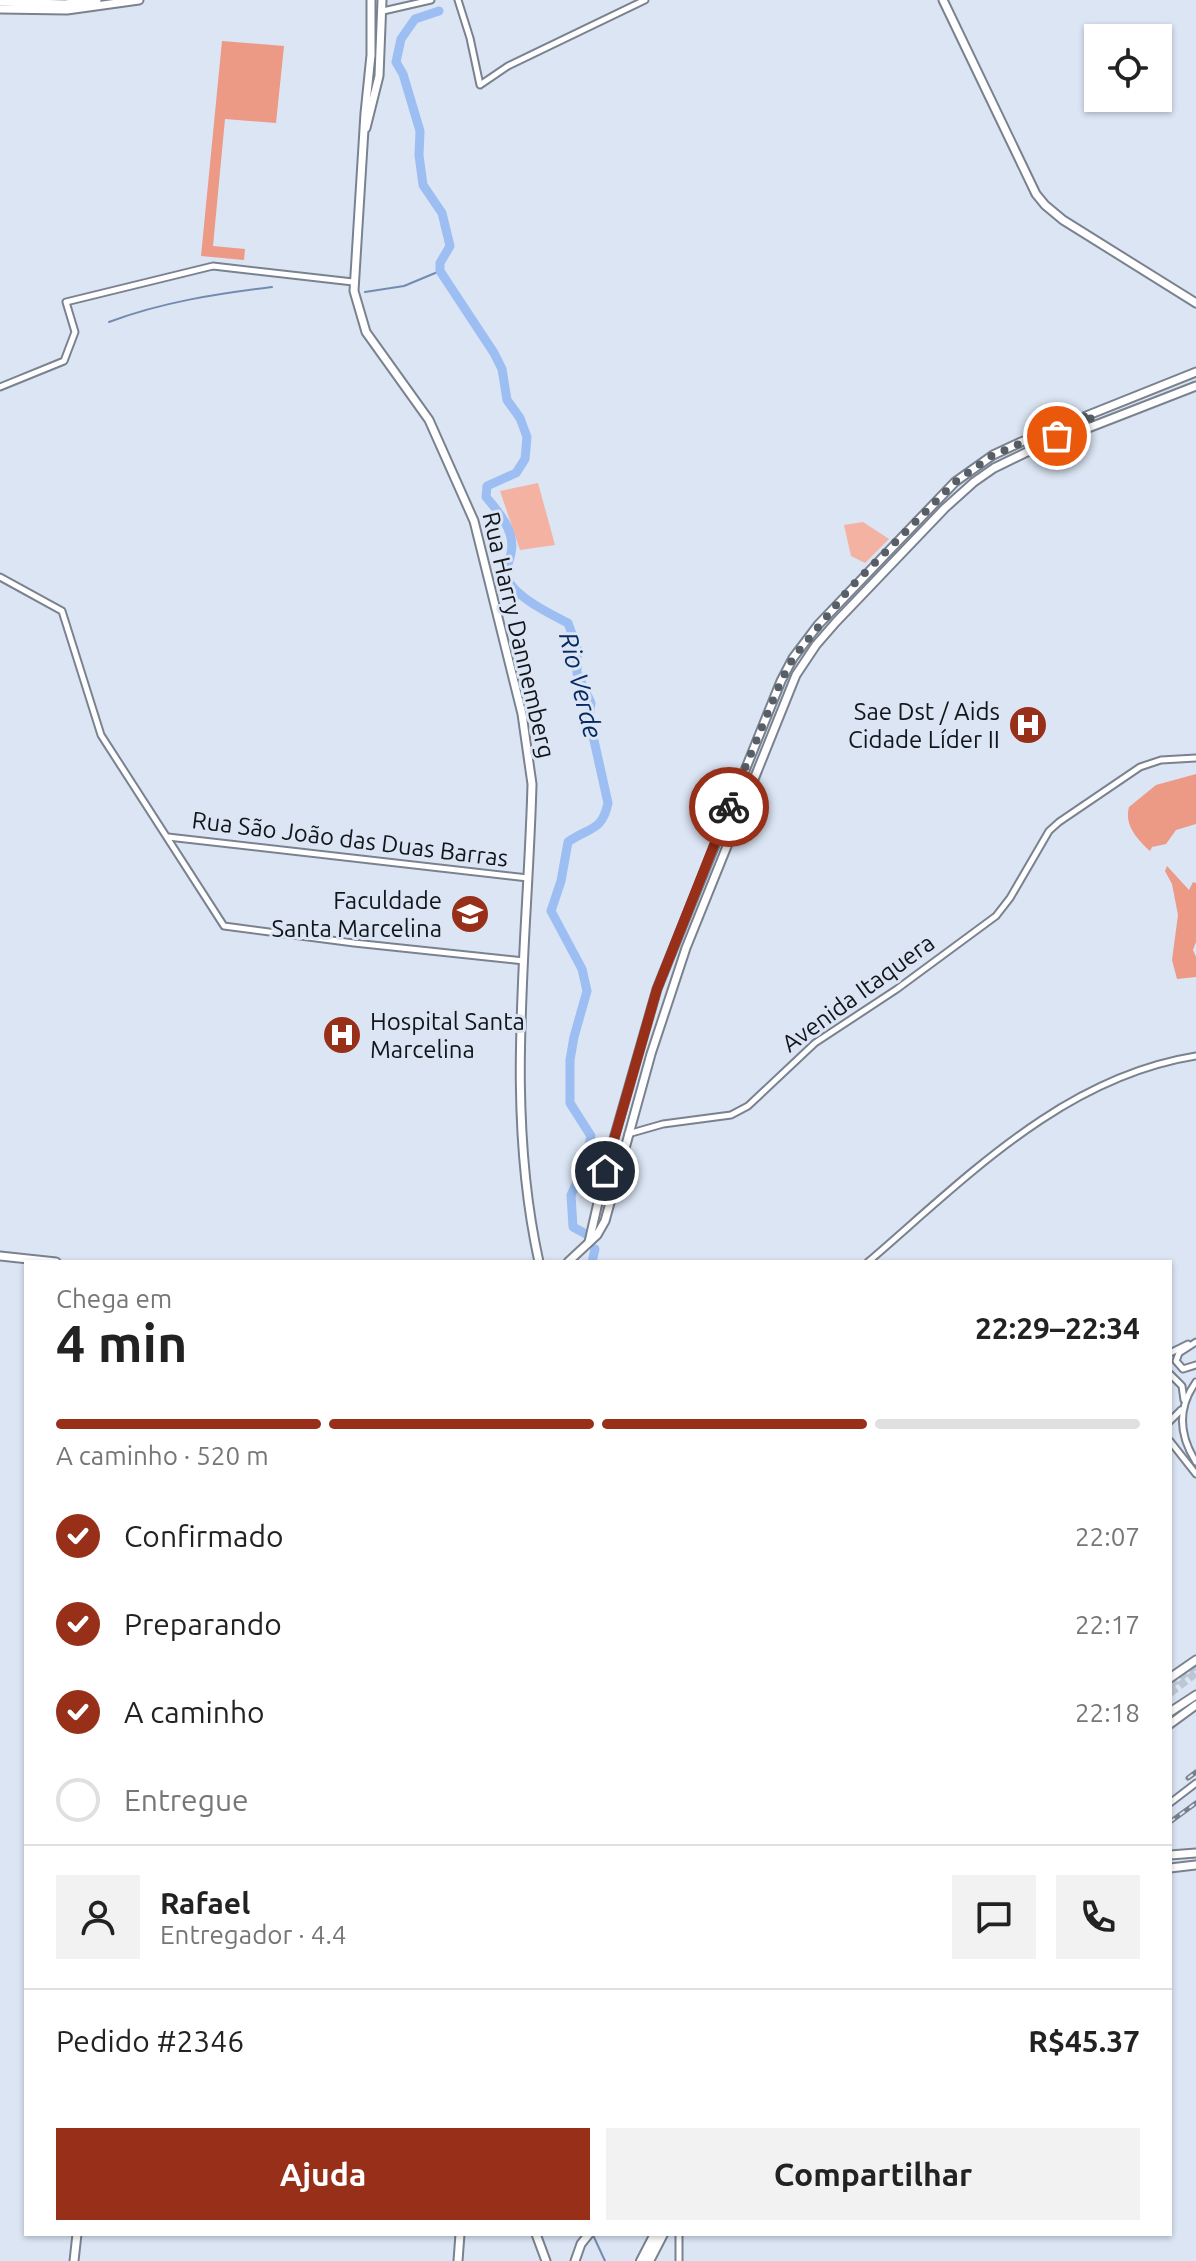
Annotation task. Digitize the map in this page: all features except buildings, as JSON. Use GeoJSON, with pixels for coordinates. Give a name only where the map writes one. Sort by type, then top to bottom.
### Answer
{"type":"FeatureCollection","features":[{"type":"Feature","properties":{"kind":"highway"},"geometry":{"type":"LineString","coordinates":[[641,2261],[654,2236]]}},
{"type":"Feature","properties":{"kind":"highway"},"geometry":{"type":"LineString","coordinates":[[649,2261],[662,2236]]}},
{"type":"Feature","properties":{"kind":"main road"},"geometry":{"type":"LineString","coordinates":[[0,2],[65,4],[97,0]]}},
{"type":"Feature","properties":{"kind":"main road"},"geometry":{"type":"LineString","coordinates":[[0,9],[67,10],[139,0]]}},
{"type":"Feature","properties":{"kind":"main road"},"geometry":{"type":"LineString","coordinates":[[371,0],[374,75]]}},
{"type":"Feature","properties":{"kind":"main road"},"geometry":{"type":"LineString","coordinates":[[353,282],[365,129],[371,114],[382,0]]}},
{"type":"Feature","properties":{"kind":"main road"},"geometry":{"type":"LineString","coordinates":[[943,0],[1015,153],[1045,205],[1063,220],[1196,303]]}},
{"type":"Feature","properties":{"kind":"main road","name":"Rua Harry Dannemberg"},"geometry":{"type":"LineString","coordinates":[[353,282],[366,332],[429,420],[474,521],[518,693],[530,756],[532,784],[521,1045],[523,1140],[530,1214],[539,1260]]}},
{"type":"Feature","properties":{"kind":"main road"},"geometry":{"type":"LineString","coordinates":[[588,1244],[607,1163],[660,979],[793,658],[850,588],[955,482],[1000,452],[1196,372]]}},
{"type":"Feature","properties":{"kind":"main road"},"geometry":{"type":"LineString","coordinates":[[570,1260],[601,1229],[686,948],[801,667],[836,622],[945,508],[994,468],[1044,445],[1196,386]]}},
{"type":"Feature","properties":{"kind":"main road"},"geometry":{"type":"LineString","coordinates":[[1044,445],[1087,424],[1092,413]]}},
{"type":"Feature","properties":{"kind":"main road"},"geometry":{"type":"LineString","coordinates":[[0,1256],[37,1260]]}},
{"type":"Feature","properties":{"kind":"main road"},"geometry":{"type":"LineString","coordinates":[[1172,1677],[1196,1660]]}},
{"type":"Feature","properties":{"kind":"main road"},"geometry":{"type":"LineString","coordinates":[[1172,1711],[1196,1695]]}},
{"type":"Feature","properties":{"kind":"main road"},"geometry":{"type":"LineString","coordinates":[[1172,1723],[1196,1705]]}},
{"type":"Feature","properties":{"kind":"main road"},"geometry":{"type":"LineString","coordinates":[[1172,1855],[1196,1853]]}},
{"type":"Feature","properties":{"kind":"main road"},"geometry":{"type":"LineString","coordinates":[[1172,1868],[1196,1865]]}},
{"type":"Feature","properties":{"kind":"main road"},"geometry":{"type":"LineString","coordinates":[[74,2261],[77,2236]]}},
{"type":"Feature","properties":{"kind":"main road"},"geometry":{"type":"LineString","coordinates":[[458,2261],[460,2236]]}},
{"type":"Feature","properties":{"kind":"main road"},"geometry":{"type":"LineString","coordinates":[[537,2236],[546,2261]]}},
{"type":"Feature","properties":{"kind":"main road"},"geometry":{"type":"LineString","coordinates":[[575,2261],[587,2236]]}},
{"type":"Feature","properties":{"kind":"street"},"geometry":{"type":"LineString","coordinates":[[383,11],[431,0]]}},
{"type":"Feature","properties":{"kind":"street"},"geometry":{"type":"LineString","coordinates":[[458,0],[466,21],[480,85],[508,66],[645,0]]}},
{"type":"Feature","properties":{"kind":"street"},"geometry":{"type":"LineString","coordinates":[[0,387],[64,361],[75,332],[66,302],[213,266],[353,282]]}},
{"type":"Feature","properties":{"kind":"street"},"geometry":{"type":"LineString","coordinates":[[0,577],[62,611],[101,735],[224,926],[524,961]]}},
{"type":"Feature","properties":{"kind":"street","name":"Avenida Itaquera"},"geometry":{"type":"LineString","coordinates":[[628,1135],[655,1125],[731,1115],[748,1106],[804,1051],[897,989],[996,916],[1047,834],[1059,822],[1140,767],[1161,760],[1196,758]]}},
{"type":"Feature","properties":{"kind":"street","name":"Rua São João das Duas Barras"},"geometry":{"type":"LineString","coordinates":[[167,837],[528,878]]}},
{"type":"Feature","properties":{"kind":"street"},"geometry":{"type":"LineString","coordinates":[[870,1260],[1012,1140],[1055,1109],[1112,1080],[1153,1065],[1196,1056]]}},
{"type":"Feature","properties":{"kind":"street"},"geometry":{"type":"LineString","coordinates":[[1172,1352],[1196,1341]]}},
{"type":"Feature","properties":{"kind":"street"},"geometry":{"type":"LineString","coordinates":[[1196,1341],[1182,1351],[1176,1361],[1183,1369],[1196,1365]]}},
{"type":"Feature","properties":{"kind":"street"},"geometry":{"type":"LineString","coordinates":[[1172,1376],[1182,1386],[1183,1432],[1196,1462]]}},
{"type":"Feature","properties":{"kind":"street"},"geometry":{"type":"LineString","coordinates":[[1172,1418],[1196,1382]]}},
{"type":"Feature","properties":{"kind":"street"},"geometry":{"type":"LineString","coordinates":[[1172,1444],[1196,1474]]}},
{"type":"Feature","properties":{"kind":"street"},"geometry":{"type":"LineString","coordinates":[[1172,1801],[1196,1783]]}},
{"type":"Feature","properties":{"kind":"street"},"geometry":{"type":"LineString","coordinates":[[679,2236],[679,2261]]}},
{"type":"Feature","properties":{"kind":"shaded area"},"geometry":{"type":"Polygon","coordinates":[[[222,41],[284,46],[276,123],[225,119],[213,246],[245,249],[244,260],[201,256],[222,41]]]}},
{"type":"Feature","properties":{"kind":"shaded area"},"geometry":{"type":"Polygon","coordinates":[[[538,483],[555,545],[520,550],[500,491],[538,483]]]}},
{"type":"Feature","properties":{"kind":"shaded area"},"geometry":{"type":"Polygon","coordinates":[[[863,522],[889,539],[865,563],[851,556],[844,525],[863,522]]]}},
{"type":"Feature","properties":{"kind":"shaded area"},"geometry":{"type":"Polygon","coordinates":[[[1196,774],[1196,824],[1176,830],[1166,844],[1152,847],[1150,851],[1130,826],[1129,807],[1156,785],[1196,774]]]}},
{"type":"Feature","properties":{"kind":"shaded area"},"geometry":{"type":"Polygon","coordinates":[[[1167,866],[1189,890],[1193,882],[1196,883],[1196,942],[1193,950],[1196,977],[1177,979],[1172,960],[1178,915],[1172,884],[1165,871],[1167,866]]]}},
{"type":"Feature","properties":{"kind":"waterway","name":"Rio Verde"},"geometry":{"type":"LineString","coordinates":[[439,11],[415,19],[401,39],[396,62],[403,74],[420,131],[423,185],[442,213],[450,246],[440,263],[440,271],[494,353],[502,369],[507,400],[520,418],[527,437],[525,459],[516,473],[487,486],[486,497],[509,530],[512,545],[506,572],[511,585],[534,604],[568,623],[577,648],[577,673],[591,703],[589,718],[608,803],[602,819],[594,828],[568,842],[561,881],[551,911],[582,969],[587,991],[570,1060],[570,1103],[591,1136],[582,1171],[571,1195],[573,1227],[586,1234]]}},
{"type":"Feature","properties":{"kind":"waterway"},"geometry":{"type":"LineString","coordinates":[[365,292],[404,286],[440,271]]}},
{"type":"Feature","properties":{"kind":"waterway"},"geometry":{"type":"LineString","coordinates":[[109,322],[189,300],[272,287]]}},
{"type":"Feature","properties":{"kind":"waterway"},"geometry":{"type":"LineString","coordinates":[[592,1260],[595,1249]]}},
{"type":"Feature","properties":{"kind":"waterway"},"geometry":{"type":"LineString","coordinates":[[593,2236],[605,2261]]}},
{"type":"Feature","properties":{"kind":"tunnel"},"geometry":{"type":"LineString","coordinates":[[1172,1683],[1196,1665]]}},
{"type":"Feature","properties":{"kind":"tunnel"},"geometry":{"type":"LineString","coordinates":[[1172,1691],[1196,1673]]}},
{"type":"Feature","properties":{"kind":"railway"},"geometry":{"type":"LineString","coordinates":[[1188,1778],[1196,1772]]}},
{"type":"Feature","properties":{"kind":"railway"},"geometry":{"type":"LineString","coordinates":[[1172,1821],[1196,1803]]}},
{"type":"Feature","properties":{"kind":"way so far"},"geometry":{"type":"LineString","coordinates":[[729,807],[793,658],[850,588],[955,482],[993,455],[1092,413],[1087,424],[1057,436]]}},
{"type":"Feature","properties":{"kind":"place","name":"Sae Dst / Aids Cidade Líder II"},"geometry":{"type":"Point","coordinates":[1028,725]}},
{"type":"Feature","properties":{"kind":"place","name":"Faculdade Santa Marcelina"},"geometry":{"type":"Point","coordinates":[470,914]}},
{"type":"Feature","properties":{"kind":"place","name":"Hospital Santa Marcelina"},"geometry":{"type":"Point","coordinates":[342,1035]}},
{"type":"Feature","properties":{"kind":"route"},"geometry":{"type":"LineString","coordinates":[[605,1171],[657,989],[729,807]]}}]}
